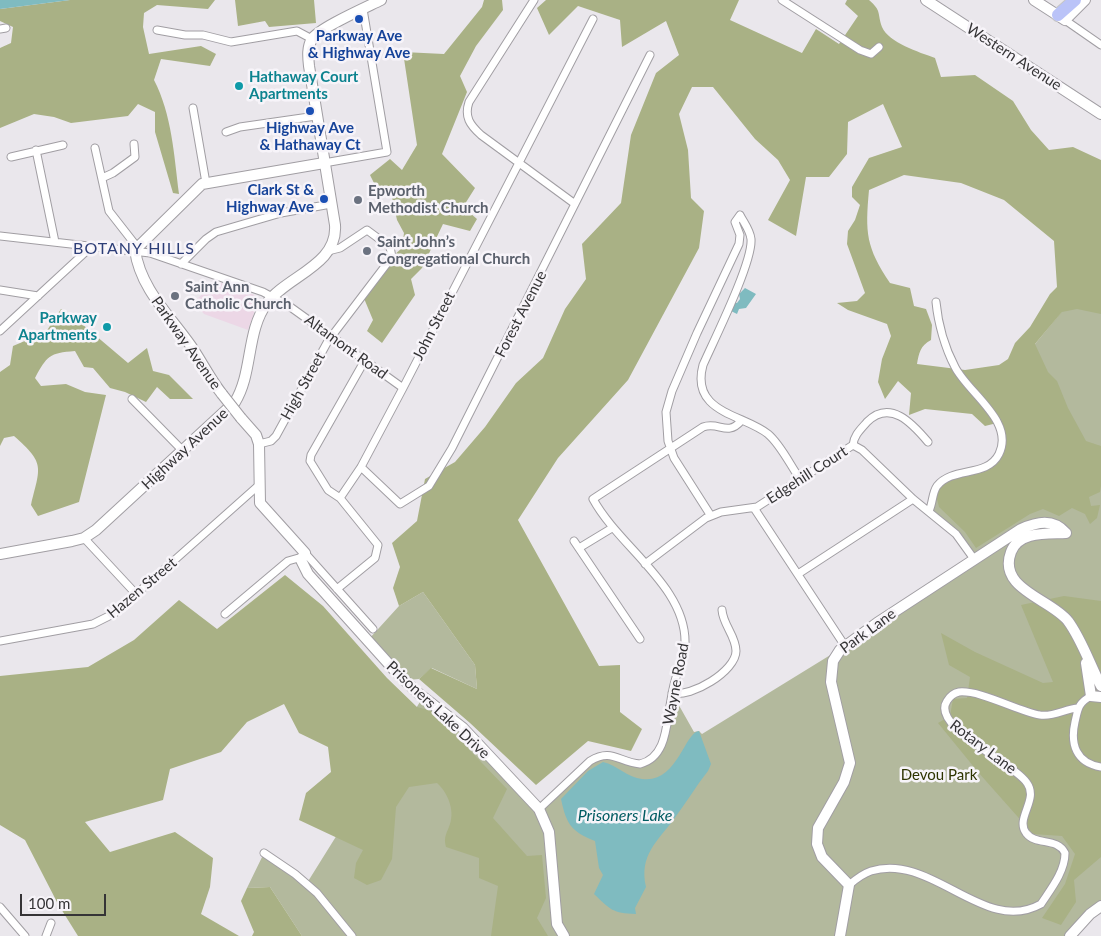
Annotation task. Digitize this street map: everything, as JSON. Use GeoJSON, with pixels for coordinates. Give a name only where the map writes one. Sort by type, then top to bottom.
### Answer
{"type":"FeatureCollection","features":[{"type":"Feature","properties":{"kind":"highway"},"geometry":{"type":"LineString","coordinates":[[1062,18],[1075,0]]}},
{"type":"Feature","properties":{"kind":"street"},"geometry":{"type":"LineString","coordinates":[[328,251],[335,234],[308,54],[312,39],[321,30],[381,0]]}},
{"type":"Feature","properties":{"kind":"street"},"geometry":{"type":"LineString","coordinates":[[534,0],[469,102],[467,109],[468,121],[481,135],[575,204]]}},
{"type":"Feature","properties":{"kind":"street"},"geometry":{"type":"LineString","coordinates":[[782,0],[860,50],[871,54],[879,47]]}},
{"type":"Feature","properties":{"kind":"street","name":"Western Avenue"},"geometry":{"type":"LineString","coordinates":[[926,0],[1101,114]]}},
{"type":"Feature","properties":{"kind":"street"},"geometry":{"type":"LineString","coordinates":[[1034,0],[1101,45]]}},
{"type":"Feature","properties":{"kind":"street"},"geometry":{"type":"LineString","coordinates":[[1062,18],[1085,0]]}},
{"type":"Feature","properties":{"kind":"street"},"geometry":{"type":"LineString","coordinates":[[95,148],[109,211],[134,243],[136,250],[196,188],[206,183],[387,152],[363,9]]}},
{"type":"Feature","properties":{"kind":"street","name":"John Street"},"geometry":{"type":"LineString","coordinates":[[340,498],[361,467],[403,388],[518,161],[593,19]]}},
{"type":"Feature","properties":{"kind":"street"},"geometry":{"type":"LineString","coordinates":[[157,30],[185,35],[202,34],[231,42],[297,30],[312,39]]}},
{"type":"Feature","properties":{"kind":"street","name":"Forest Avenue"},"geometry":{"type":"LineString","coordinates":[[361,467],[400,504],[429,486],[437,475],[650,55]]}},
{"type":"Feature","properties":{"kind":"street"},"geometry":{"type":"LineString","coordinates":[[193,108],[206,183]]}},
{"type":"Feature","properties":{"kind":"street"},"geometry":{"type":"LineString","coordinates":[[226,132],[240,127],[316,116]]}},
{"type":"Feature","properties":{"kind":"street"},"geometry":{"type":"LineString","coordinates":[[102,178],[113,173],[135,157],[134,144]]}},
{"type":"Feature","properties":{"kind":"street"},"geometry":{"type":"LineString","coordinates":[[11,157],[63,145]]}},
{"type":"Feature","properties":{"kind":"street"},"geometry":{"type":"LineString","coordinates":[[36,150],[55,242]]}},
{"type":"Feature","properties":{"kind":"street"},"geometry":{"type":"LineString","coordinates":[[181,264],[206,239],[216,232],[281,213],[331,204]]}},
{"type":"Feature","properties":{"kind":"street"},"geometry":{"type":"LineString","coordinates":[[711,516],[679,467],[670,449],[666,426],[666,409],[697,333],[739,244],[740,235],[735,222],[740,215],[750,232],[751,245],[742,274],[702,365],[703,388],[708,399],[716,408],[771,437],[800,479]]}},
{"type":"Feature","properties":{"kind":"street","name":"High Street"},"geometry":{"type":"LineString","coordinates":[[259,444],[271,442],[276,436],[332,337],[392,257],[390,247],[367,230],[340,248],[328,251]]}},
{"type":"Feature","properties":{"kind":"street","name":"Altamont Road"},"geometry":{"type":"LineString","coordinates":[[0,236],[136,250],[273,297],[403,388]]}},
{"type":"Feature","properties":{"kind":"street"},"geometry":{"type":"LineString","coordinates":[[0,331],[92,246]]}},
{"type":"Feature","properties":{"kind":"street","name":"Parkway Avenue"},"geometry":{"type":"LineString","coordinates":[[136,250],[136,259],[153,297],[189,343],[222,394],[256,435],[259,444]]}},
{"type":"Feature","properties":{"kind":"street","name":"Highway Avenue"},"geometry":{"type":"LineString","coordinates":[[0,554],[84,538],[108,520],[226,412],[237,398],[264,307],[273,297],[320,260],[328,251]]}},
{"type":"Feature","properties":{"kind":"street"},"geometry":{"type":"LineString","coordinates":[[0,290],[38,296]]}},
{"type":"Feature","properties":{"kind":"street"},"geometry":{"type":"LineString","coordinates":[[930,511],[935,491],[941,482],[956,474],[982,468],[990,464],[998,456],[1003,440],[998,423],[992,414],[963,381],[954,367],[943,337],[936,302]]}},
{"type":"Feature","properties":{"kind":"street"},"geometry":{"type":"LineString","coordinates":[[337,589],[374,558],[378,549],[374,540],[355,519],[340,498],[328,490],[310,461],[365,360]]}},
{"type":"Feature","properties":{"kind":"street"},"geometry":{"type":"LineString","coordinates":[[132,399],[183,451]]}},
{"type":"Feature","properties":{"kind":"street","name":"Edgehill Court"},"geometry":{"type":"LineString","coordinates":[[645,564],[711,516],[720,512],[754,508],[853,445],[856,436],[871,418],[879,413],[888,411],[900,416],[928,442]]}},
{"type":"Feature","properties":{"kind":"street"},"geometry":{"type":"LineString","coordinates":[[670,449],[703,427],[712,425],[728,430],[734,428],[741,421]]}},
{"type":"Feature","properties":{"kind":"street"},"geometry":{"type":"LineString","coordinates":[[259,444],[260,503],[303,555],[373,629]]}},
{"type":"Feature","properties":{"kind":"street"},"geometry":{"type":"LineString","coordinates":[[853,445],[862,450],[913,499],[956,534],[974,559]]}},
{"type":"Feature","properties":{"kind":"street","name":"Wayne Road"},"geometry":{"type":"LineString","coordinates":[[539,809],[590,761],[598,756],[612,755],[634,763],[650,760],[663,743],[672,693],[684,658],[684,631],[672,597],[612,528],[593,499],[670,449]]}},
{"type":"Feature","properties":{"kind":"street","name":"Hazen Street"},"geometry":{"type":"LineString","coordinates":[[0,641],[93,624],[115,613],[259,485]]}},
{"type":"Feature","properties":{"kind":"street"},"geometry":{"type":"LineString","coordinates":[[798,574],[913,499]]}},
{"type":"Feature","properties":{"kind":"street"},"geometry":{"type":"LineString","coordinates":[[754,508],[845,646]]}},
{"type":"Feature","properties":{"kind":"street","name":"Park Lane"},"geometry":{"type":"LineString","coordinates":[[849,885],[822,857],[818,850],[817,836],[823,817],[844,782],[849,768],[847,746],[831,682],[833,661],[845,646],[1006,537],[1034,524],[1050,522],[1060,527],[1066,533],[1034,535],[1021,539],[1012,548],[1009,560],[1010,569],[1016,582],[1025,591],[1066,618],[1081,642],[1085,655]]}},
{"type":"Feature","properties":{"kind":"street"},"geometry":{"type":"LineString","coordinates":[[579,548],[612,528]]}},
{"type":"Feature","properties":{"kind":"street"},"geometry":{"type":"LineString","coordinates":[[84,538],[137,595]]}},
{"type":"Feature","properties":{"kind":"street"},"geometry":{"type":"LineString","coordinates":[[574,541],[640,639]]}},
{"type":"Feature","properties":{"kind":"street"},"geometry":{"type":"LineString","coordinates":[[225,614],[288,560],[303,555]]}},
{"type":"Feature","properties":{"kind":"street","name":"Prisoners Lake Drive"},"geometry":{"type":"LineString","coordinates":[[303,555],[303,566],[308,574],[396,672],[418,693],[463,728],[539,809],[549,832],[557,924],[564,936]]}},
{"type":"Feature","properties":{"kind":"street"},"geometry":{"type":"LineString","coordinates":[[672,693],[691,692],[725,671],[734,660],[736,645],[723,619],[722,610]]}},
{"type":"Feature","properties":{"kind":"street"},"geometry":{"type":"LineString","coordinates":[[1085,655],[1101,686]]}},
{"type":"Feature","properties":{"kind":"street"},"geometry":{"type":"LineString","coordinates":[[1085,655],[1096,697],[1082,701],[1077,708],[1072,735],[1074,746],[1080,757],[1088,764],[1101,767]]}},
{"type":"Feature","properties":{"kind":"street","name":"Rotary Lane"},"geometry":{"type":"LineString","coordinates":[[1035,914],[1062,870],[1065,853],[1056,844],[1026,834],[1024,824],[1032,796],[1027,782],[1005,763],[956,729],[946,718],[945,706],[951,696],[964,692],[1040,715],[1062,713],[1077,708]]}},
{"type":"Feature","properties":{"kind":"street"},"geometry":{"type":"LineString","coordinates":[[264,853],[296,874],[317,892],[352,936]]}},
{"type":"Feature","properties":{"kind":"street"},"geometry":{"type":"LineString","coordinates":[[840,936],[849,885],[861,875],[876,870],[896,872],[911,880]]}},
{"type":"Feature","properties":{"kind":"street"},"geometry":{"type":"LineString","coordinates":[[1070,936],[1101,906]]}},
{"type":"Feature","properties":{"kind":"street"},"geometry":{"type":"LineString","coordinates":[[0,907],[25,936]]}},
{"type":"Feature","properties":{"kind":"street"},"geometry":{"type":"LineString","coordinates":[[46,936],[51,923]]}},
{"type":"Feature","properties":{"kind":"shaded area"},"geometry":{"type":"Polygon","coordinates":[[[216,281],[257,296],[259,299],[248,330],[204,314],[194,302],[216,281]]]}},
{"type":"Feature","properties":{"kind":"green space"},"geometry":{"type":"Polygon","coordinates":[[[70,0],[215,0],[208,9],[157,5],[144,13],[143,27],[149,54],[201,46],[216,54],[210,66],[161,59],[154,80],[169,121],[179,194],[173,193],[155,132],[155,112],[138,104],[128,116],[71,123],[54,117],[34,114],[0,128],[0,48],[11,43],[13,27],[0,21],[0,9],[70,0]]]}},
{"type":"Feature","properties":{"kind":"green space"},"geometry":{"type":"Polygon","coordinates":[[[235,0],[314,0],[316,23],[269,27],[265,21],[238,26],[235,0]]]}},
{"type":"Feature","properties":{"kind":"green space"},"geometry":{"type":"Polygon","coordinates":[[[484,0],[502,0],[503,10],[476,46],[460,76],[467,92],[442,154],[475,188],[463,207],[477,219],[470,231],[443,224],[422,268],[411,279],[415,295],[382,343],[367,331],[373,320],[363,296],[392,257],[402,248],[404,233],[397,220],[390,188],[377,189],[370,175],[390,159],[402,170],[417,145],[403,52],[444,54],[482,7],[484,0]]]}},
{"type":"Feature","properties":{"kind":"green space"},"geometry":{"type":"Polygon","coordinates":[[[546,0],[739,0],[730,20],[802,53],[816,29],[839,44],[858,16],[845,4],[847,0],[869,0],[878,10],[882,27],[886,33],[905,46],[935,58],[941,77],[975,75],[1013,101],[1031,130],[1049,150],[1073,147],[1101,160],[1101,314],[1077,309],[1062,312],[1035,344],[1048,372],[1057,381],[1068,408],[1086,441],[1101,446],[1101,486],[1100,492],[1089,497],[1091,506],[1100,505],[1097,518],[1090,524],[1085,514],[1072,508],[1059,516],[1043,509],[1030,514],[976,548],[965,532],[939,507],[935,491],[945,479],[983,468],[1001,449],[997,423],[985,426],[972,414],[925,409],[909,415],[911,393],[898,381],[885,399],[878,382],[882,359],[891,336],[887,324],[848,310],[837,303],[857,301],[865,293],[847,244],[848,231],[855,220],[860,205],[852,197],[852,187],[869,158],[902,147],[883,104],[848,122],[847,154],[829,177],[806,177],[796,236],[768,220],[790,180],[778,160],[755,139],[713,87],[692,87],[679,114],[688,150],[691,198],[704,211],[699,248],[628,380],[558,458],[518,520],[599,666],[620,665],[620,712],[642,729],[631,751],[588,741],[536,785],[470,723],[419,679],[431,668],[477,689],[475,665],[423,592],[399,606],[393,588],[400,567],[392,543],[417,521],[425,479],[455,462],[485,427],[516,383],[543,358],[565,309],[586,279],[582,244],[621,203],[631,135],[656,73],[679,55],[666,21],[622,47],[620,20],[578,6],[549,35],[537,8],[546,0]],[[904,175],[869,190],[867,218],[869,239],[882,270],[890,283],[910,288],[914,306],[926,309],[932,325],[931,340],[921,350],[917,364],[965,370],[999,365],[1008,359],[1015,343],[1030,327],[1050,294],[1057,287],[1054,241],[1004,200],[961,183],[904,175]]]}},
{"type":"Feature","properties":{"kind":"green space","name":"Devou Park"},"geometry":{"type":"Polygon","coordinates":[[[1101,264],[1101,906],[1070,936],[302,936],[270,887],[247,888],[264,853],[307,883],[423,697],[447,713],[539,809],[598,756],[635,763],[656,754],[672,693],[694,732],[699,731],[702,734],[845,646],[974,559],[962,542],[929,511],[933,494],[970,471],[995,460],[1003,437],[984,406],[1101,264]]]}},
{"type":"Feature","properties":{"kind":"green space"},"geometry":{"type":"Polygon","coordinates":[[[61,309],[128,363],[147,348],[153,371],[169,375],[193,399],[170,399],[157,387],[146,402],[125,392],[110,388],[93,368],[84,367],[75,351],[59,353],[46,360],[35,378],[41,386],[66,384],[85,392],[106,395],[79,502],[38,516],[31,505],[38,474],[36,460],[14,436],[4,438],[0,446],[0,372],[10,365],[13,346],[46,332],[61,309]]]}},
{"type":"Feature","properties":{"kind":"green space"},"geometry":{"type":"Polygon","coordinates":[[[285,575],[323,606],[387,678],[417,707],[432,711],[507,789],[493,818],[527,856],[542,855],[546,898],[537,918],[548,936],[491,936],[498,886],[479,878],[479,858],[446,847],[445,838],[450,824],[451,807],[447,796],[437,783],[409,787],[396,807],[392,859],[381,880],[367,885],[354,878],[356,863],[363,850],[299,820],[306,793],[331,772],[328,747],[299,733],[284,704],[247,722],[221,752],[170,769],[163,800],[85,822],[110,852],[175,832],[213,858],[210,887],[201,914],[239,936],[78,936],[58,904],[25,840],[0,825],[0,676],[88,667],[134,640],[179,600],[217,629],[285,575]]]}},
{"type":"Feature","properties":{"kind":"green space"},"geometry":{"type":"Polygon","coordinates":[[[423,592],[475,665],[477,689],[432,668],[419,679],[408,680],[369,639],[399,606],[423,592]]]}},
{"type":"Feature","properties":{"kind":"green space"},"geometry":{"type":"Polygon","coordinates":[[[1064,596],[1101,601],[1101,857],[1074,880],[1076,902],[1061,925],[1042,918],[1065,884],[1075,854],[1062,836],[1033,834],[938,723],[950,716],[953,699],[967,698],[970,677],[949,665],[941,633],[975,652],[1043,683],[1053,682],[1021,605],[1064,596]]]}},
{"type":"Feature","properties":{"kind":"green space"},"geometry":{"type":"Polygon","coordinates":[[[270,887],[302,936],[252,936],[254,932],[241,901],[247,888],[270,887]]]}},
{"type":"Feature","properties":{"kind":"water"},"geometry":{"type":"Polygon","coordinates":[[[0,0],[70,0],[0,9],[0,0]]]}},
{"type":"Feature","properties":{"kind":"water"},"geometry":{"type":"Polygon","coordinates":[[[745,288],[756,294],[746,308],[739,309],[737,314],[731,311],[732,302],[737,303],[740,299],[739,294],[745,288]]]}},
{"type":"Feature","properties":{"kind":"water","name":"Prisoners Lake"},"geometry":{"type":"Polygon","coordinates":[[[699,731],[711,764],[708,771],[647,857],[644,876],[646,887],[635,908],[636,914],[612,910],[594,894],[603,875],[599,868],[595,841],[580,834],[571,826],[561,799],[588,771],[603,762],[642,779],[654,778],[664,774],[678,758],[689,740],[699,731]]]}},
{"type":"Feature","properties":{"kind":"place","name":"Parkway Ave & Highway Ave"},"geometry":{"type":"Point","coordinates":[359,19]}},
{"type":"Feature","properties":{"kind":"place","name":"Hathaway Court Apartments"},"geometry":{"type":"Point","coordinates":[239,86]}},
{"type":"Feature","properties":{"kind":"place","name":"Highway Ave & Hathaway Ct"},"geometry":{"type":"Point","coordinates":[310,111]}},
{"type":"Feature","properties":{"kind":"place","name":"Clark St & Highway Ave"},"geometry":{"type":"Point","coordinates":[324,199]}},
{"type":"Feature","properties":{"kind":"place","name":"Epworth Methodist Church"},"geometry":{"type":"Point","coordinates":[358,200]}},
{"type":"Feature","properties":{"kind":"place","name":"Saint John’s Congregational Church"},"geometry":{"type":"Point","coordinates":[367,251]}},
{"type":"Feature","properties":{"kind":"place","name":"Saint Ann Catholic Church"},"geometry":{"type":"Point","coordinates":[175,296]}},
{"type":"Feature","properties":{"kind":"place","name":"Parkway Apartments"},"geometry":{"type":"Point","coordinates":[107,327]}},
{"type":"Feature","properties":{"kind":"district","name":"BOTANY HILLS"},"geometry":{"type":"Point","coordinates":[134,249]}}]}
